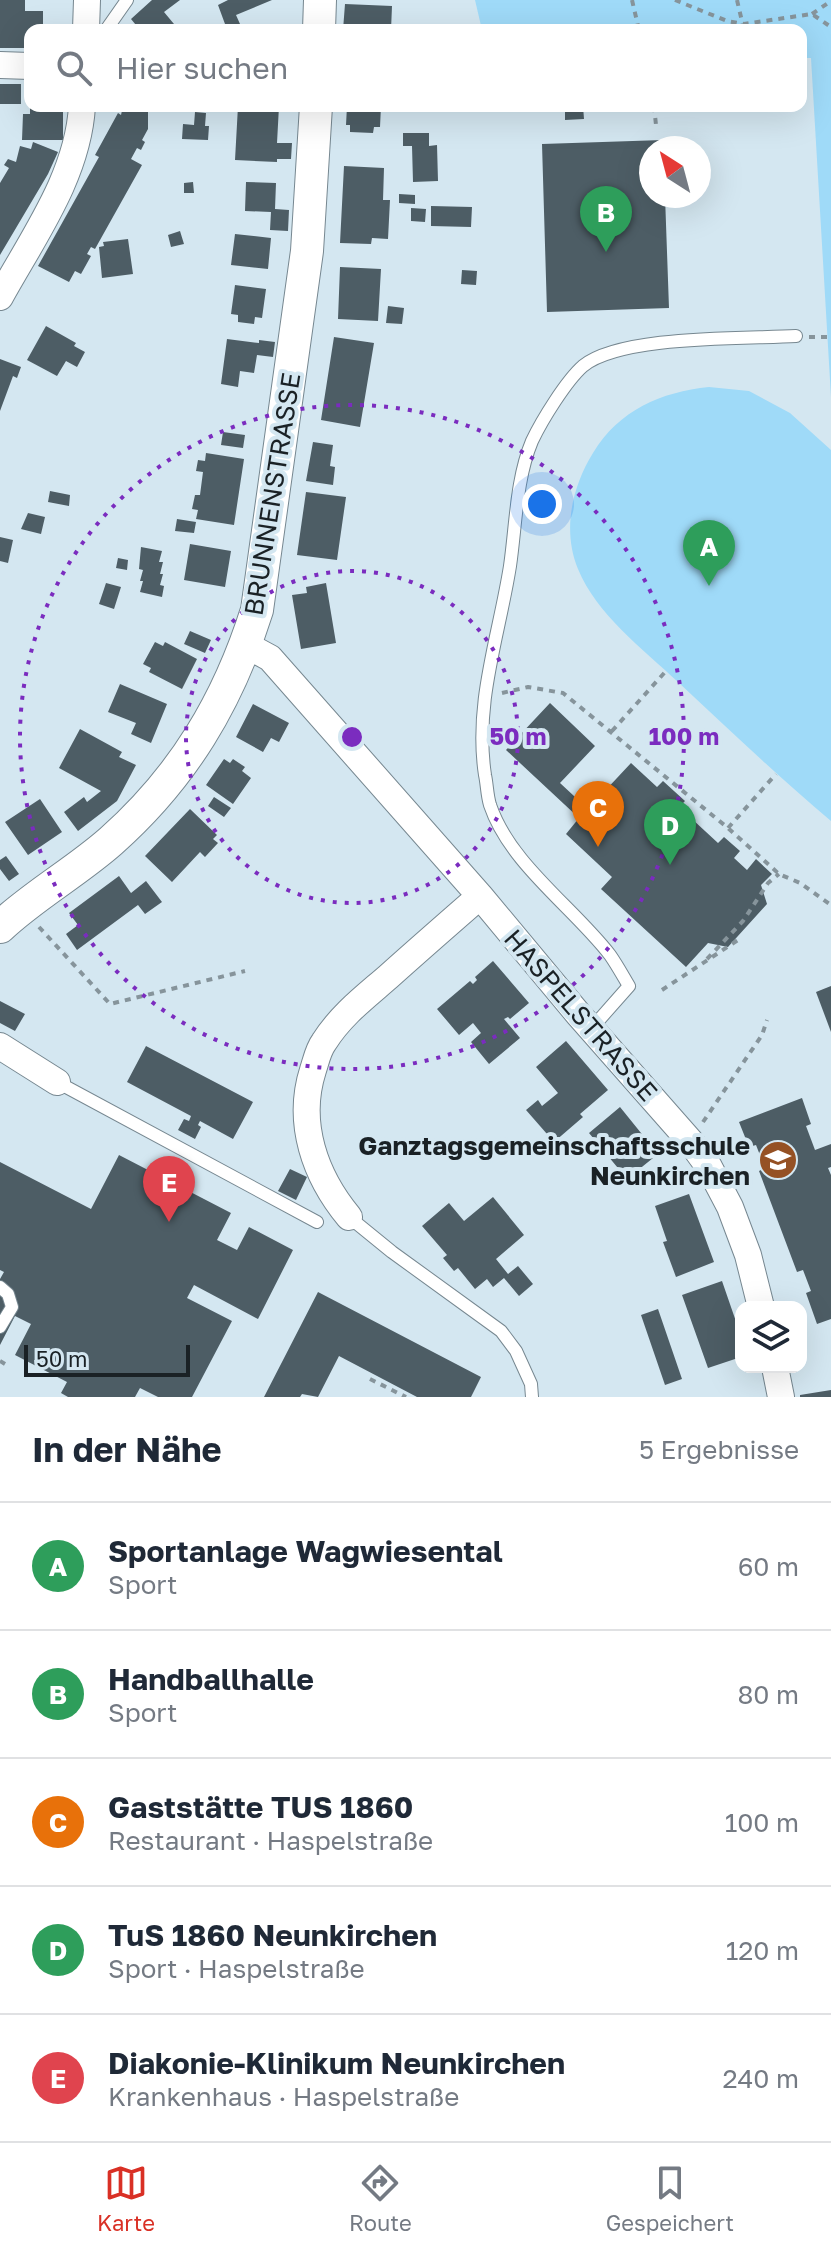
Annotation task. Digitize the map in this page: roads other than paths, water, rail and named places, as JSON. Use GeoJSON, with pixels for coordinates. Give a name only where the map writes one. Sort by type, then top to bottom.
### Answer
{"type":"FeatureCollection","features":[{"type":"Feature","properties":{"kind":"street"},"geometry":{"type":"LineString","coordinates":[[86,24],[87,0]]}},
{"type":"Feature","properties":{"kind":"street"},"geometry":{"type":"LineString","coordinates":[[319,24],[320,0]]}},
{"type":"Feature","properties":{"kind":"street"},"geometry":{"type":"LineString","coordinates":[[0,65],[24,66]]}},
{"type":"Feature","properties":{"kind":"street"},"geometry":{"type":"LineString","coordinates":[[0,297],[61,186],[74,153],[81,112]]}},
{"type":"Feature","properties":{"kind":"street","name":"BRUNNENSTRASSE"},"geometry":{"type":"LineString","coordinates":[[11,917],[111,841],[172,779],[219,708],[246,645],[257,610],[307,251],[316,112]]}},
{"type":"Feature","properties":{"kind":"street","name":"HASPELSTRASSE"},"geometry":{"type":"LineString","coordinates":[[246,645],[270,658],[690,1141],[709,1167],[730,1207],[748,1255],[760,1301]]}},
{"type":"Feature","properties":{"kind":"street"},"geometry":{"type":"LineString","coordinates":[[349,1217],[331,1195],[318,1169],[309,1139],[306,1104],[309,1082],[322,1044],[346,1013],[480,896]]}},
{"type":"Feature","properties":{"kind":"street"},"geometry":{"type":"LineString","coordinates":[[0,1046],[57,1082]]}},
{"type":"Feature","properties":{"kind":"street"},"geometry":{"type":"LineString","coordinates":[[776,1373],[781,1397]]}},
{"type":"Feature","properties":{"kind":"lane"},"geometry":{"type":"LineString","coordinates":[[110,24],[127,0]]}},
{"type":"Feature","properties":{"kind":"lane"},"geometry":{"type":"LineString","coordinates":[[591,1029],[629,986],[609,955],[543,883],[510,841],[490,804],[481,745],[484,697],[532,441],[564,389],[583,366],[610,351],[647,344],[796,336]]}},
{"type":"Feature","properties":{"kind":"lane"},"geometry":{"type":"LineString","coordinates":[[57,1082],[317,1222]]}},
{"type":"Feature","properties":{"kind":"lane"},"geometry":{"type":"LineString","coordinates":[[349,1217],[501,1331],[516,1351],[531,1384],[532,1397]]}},
{"type":"Feature","properties":{"kind":"lane"},"geometry":{"type":"LineString","coordinates":[[0,1287],[8,1294],[12,1307],[0,1327]]}},
{"type":"Feature","properties":{"kind":"place","name":"Handballhalle"},"geometry":{"type":"Point","coordinates":[606,252]}},
{"type":"Feature","properties":{"kind":"place","name":"Sportanlage Wagwiesental"},"geometry":{"type":"Point","coordinates":[709,586]}},
{"type":"Feature","properties":{"kind":"place","name":"Gaststätte TUS 1860"},"geometry":{"type":"Point","coordinates":[598,847]}},
{"type":"Feature","properties":{"kind":"place","name":"TuS 1860 Neunkirchen"},"geometry":{"type":"Point","coordinates":[670,865]}},
{"type":"Feature","properties":{"kind":"place","name":"Ganztagsgemeinschaftsschule Neunkirchen"},"geometry":{"type":"Point","coordinates":[778,1160]}},
{"type":"Feature","properties":{"kind":"place","name":"Diakonie-Klinikum Neunkirchen"},"geometry":{"type":"Point","coordinates":[169,1222]}}]}
